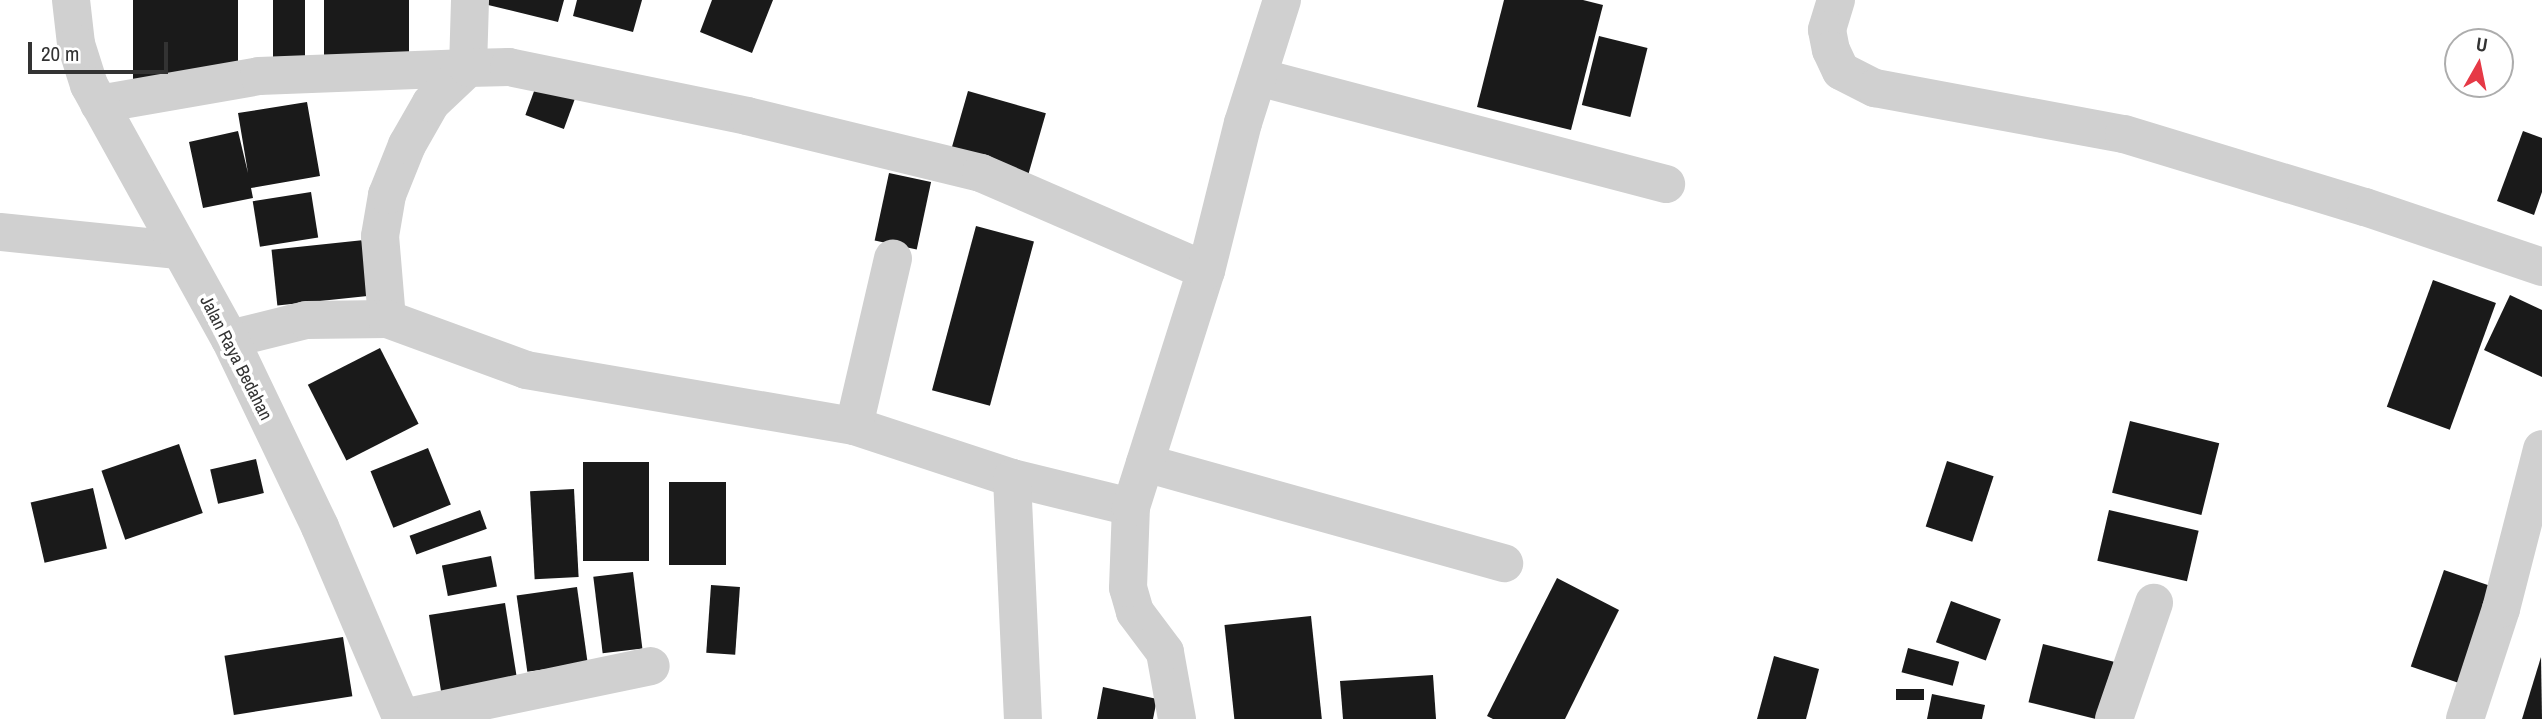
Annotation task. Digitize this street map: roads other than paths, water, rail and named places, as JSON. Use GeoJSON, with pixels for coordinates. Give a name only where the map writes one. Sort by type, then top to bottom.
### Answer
{"type":"FeatureCollection","features":[{"type":"Feature","properties":{"kind":"street","name":"Jalan Raya Bedahan"},"geometry":{"type":"LineString","coordinates":[[71,0],[76,44],[99,104],[230,339],[320,527],[402,719]]}},
{"type":"Feature","properties":{"kind":"street"},"geometry":{"type":"LineString","coordinates":[[387,319],[380,236],[387,195],[407,145],[432,103],[468,68],[470,0]]}},
{"type":"Feature","properties":{"kind":"street"},"geometry":{"type":"LineString","coordinates":[[1177,719],[1165,652],[1135,612],[1128,588],[1131,508],[1206,271],[1258,76],[1282,0]]}},
{"type":"Feature","properties":{"kind":"street"},"geometry":{"type":"LineString","coordinates":[[1836,0],[1827,30],[1831,50],[1841,72],[1875,88],[2124,134],[2351,202],[2542,267]]}},
{"type":"Feature","properties":{"kind":"street"},"geometry":{"type":"LineString","coordinates":[[99,104],[259,76],[509,67],[747,116],[981,173],[1206,271]]}},
{"type":"Feature","properties":{"kind":"street"},"geometry":{"type":"LineString","coordinates":[[1258,76],[1666,184]]}},
{"type":"Feature","properties":{"kind":"street"},"geometry":{"type":"LineString","coordinates":[[0,232],[178,250]]}},
{"type":"Feature","properties":{"kind":"street"},"geometry":{"type":"LineString","coordinates":[[854,426],[893,258]]}},
{"type":"Feature","properties":{"kind":"street"},"geometry":{"type":"LineString","coordinates":[[230,339],[306,320],[387,319],[526,370],[854,426],[1012,478],[1131,508]]}},
{"type":"Feature","properties":{"kind":"street"},"geometry":{"type":"LineString","coordinates":[[2465,719],[2501,609],[2542,449]]}},
{"type":"Feature","properties":{"kind":"street"},"geometry":{"type":"LineString","coordinates":[[1145,463],[1504,564]]}},
{"type":"Feature","properties":{"kind":"street"},"geometry":{"type":"LineString","coordinates":[[1012,478],[1023,719]]}},
{"type":"Feature","properties":{"kind":"street"},"geometry":{"type":"LineString","coordinates":[[2114,719],[2154,603]]}},
{"type":"Feature","properties":{"kind":"street"},"geometry":{"type":"LineString","coordinates":[[402,719],[651,666]]}}]}
